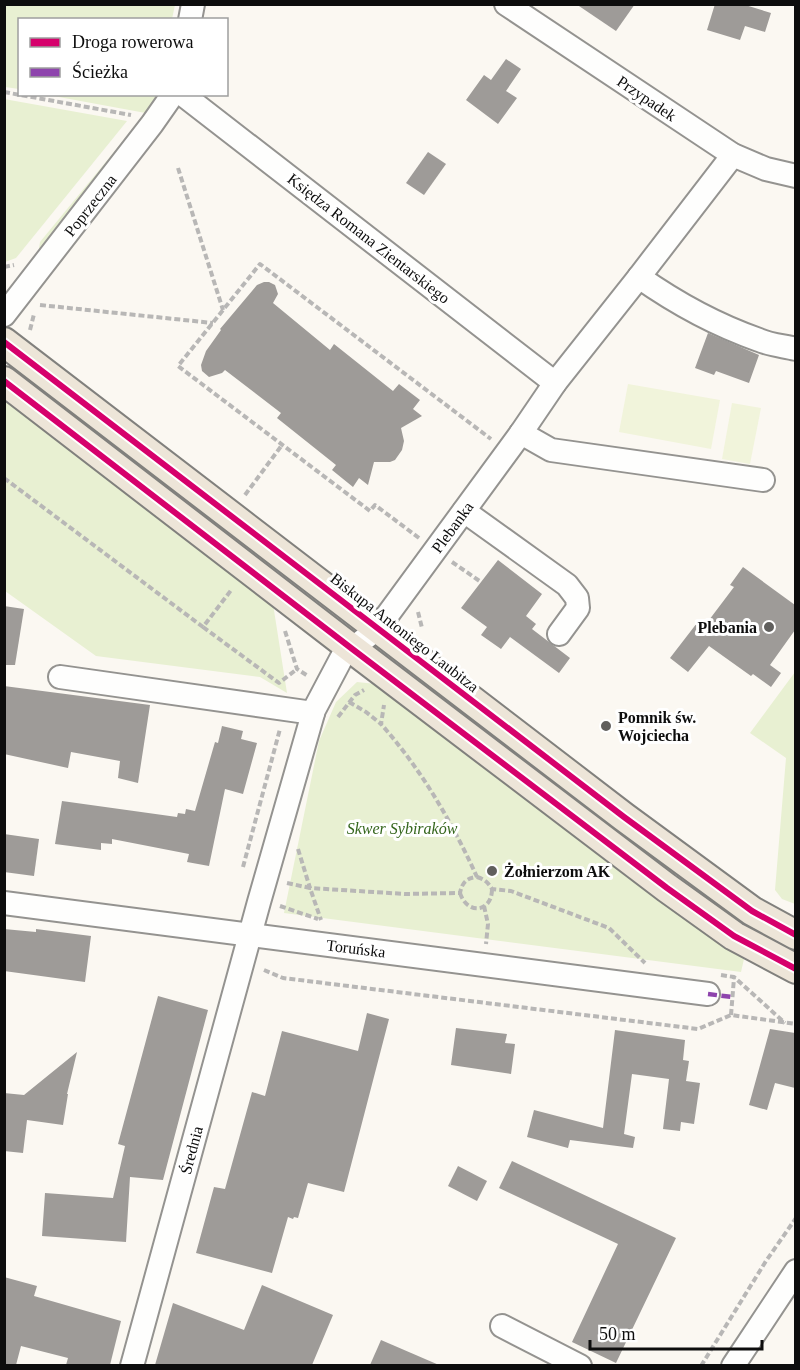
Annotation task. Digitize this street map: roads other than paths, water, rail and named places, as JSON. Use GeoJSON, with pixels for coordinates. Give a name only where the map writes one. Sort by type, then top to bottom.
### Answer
{"type":"FeatureCollection","features":[{"type":"Feature","properties":{"kind":"main road","name":"Biskupa Antoniego Laubitza"},"geometry":{"type":"LineString","coordinates":[[4,342],[624,817],[752,911],[795,935]]}},
{"type":"Feature","properties":{"kind":"main road"},"geometry":{"type":"LineString","coordinates":[[7,386],[704,915],[734,936],[795,969]]}},
{"type":"Feature","properties":{"kind":"street","name":"Przypadek"},"geometry":{"type":"LineString","coordinates":[[506,4],[733,155],[766,169],[795,176]]}},
{"type":"Feature","properties":{"kind":"street","name":"Poprzeczna"},"geometry":{"type":"LineString","coordinates":[[4,315],[172,96]]}},
{"type":"Feature","properties":{"kind":"street","name":"Księdza Romana Zientarskiego"},"geometry":{"type":"LineString","coordinates":[[185,96],[555,383]]}},
{"type":"Feature","properties":{"kind":"street","name":"Plebanka"},"geometry":{"type":"LineString","coordinates":[[250,935],[312,713],[342,657],[378,628],[555,383],[733,155]]}},
{"type":"Feature","properties":{"kind":"street"},"geometry":{"type":"LineString","coordinates":[[639,277],[701,315],[761,341],[795,349]]}},
{"type":"Feature","properties":{"kind":"street"},"geometry":{"type":"LineString","coordinates":[[521,433],[551,450],[763,480]]}},
{"type":"Feature","properties":{"kind":"street"},"geometry":{"type":"LineString","coordinates":[[464,511],[567,585],[577,598],[578,608],[559,634]]}},
{"type":"Feature","properties":{"kind":"street"},"geometry":{"type":"LineString","coordinates":[[60,677],[312,713]]}},
{"type":"Feature","properties":{"kind":"street","name":"Toruńska"},"geometry":{"type":"LineString","coordinates":[[4,903],[708,994]]}},
{"type":"Feature","properties":{"kind":"street","name":"Średnia"},"geometry":{"type":"LineString","coordinates":[[132,1365],[250,935]]}},
{"type":"Feature","properties":{"kind":"street"},"geometry":{"type":"LineString","coordinates":[[733,1365],[795,1271]]}},
{"type":"Feature","properties":{"kind":"street"},"geometry":{"type":"LineString","coordinates":[[502,1326],[580,1365]]}},
{"type":"Feature","properties":{"kind":"place","name":"Plebania"},"geometry":{"type":"Point","coordinates":[769,627]}},
{"type":"Feature","properties":{"kind":"place","name":"Pomnik św. Wojciecha"},"geometry":{"type":"Point","coordinates":[606,726]}},
{"type":"Feature","properties":{"kind":"place","name":"Żołnierzom AK"},"geometry":{"type":"Point","coordinates":[492,871]}},
{"type":"Feature","properties":{"kind":"park label","name":"Skwer Sybiraków"},"geometry":{"type":"Point","coordinates":[402,828]}}]}
